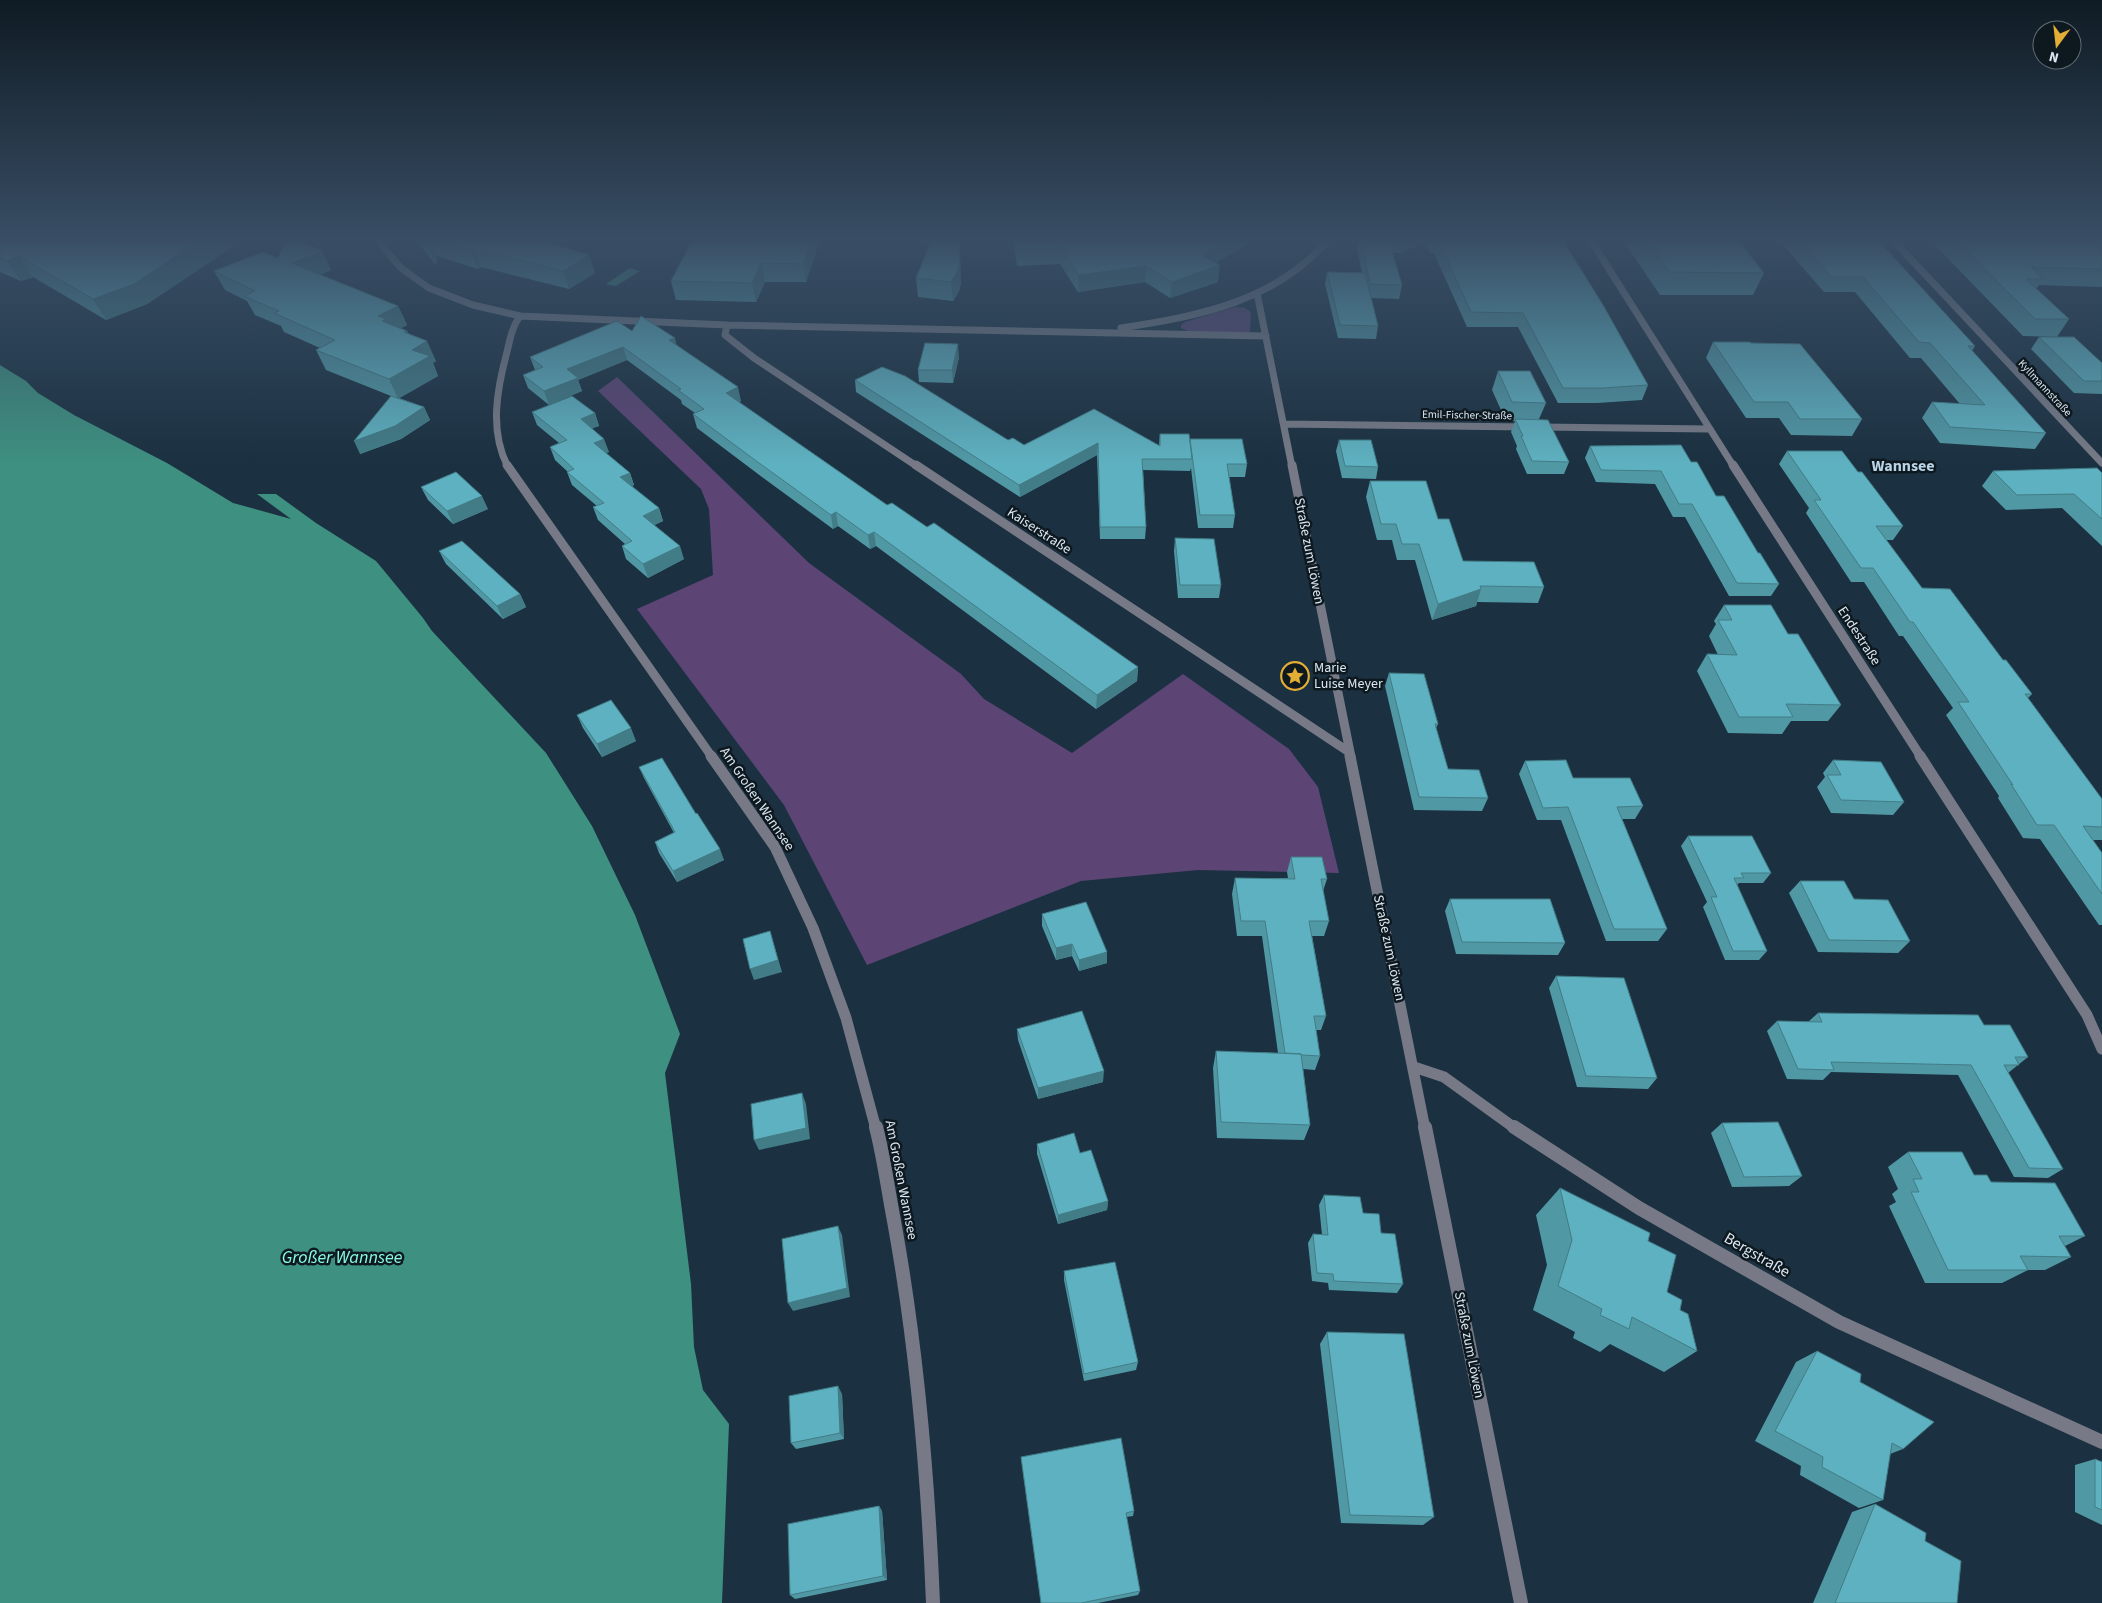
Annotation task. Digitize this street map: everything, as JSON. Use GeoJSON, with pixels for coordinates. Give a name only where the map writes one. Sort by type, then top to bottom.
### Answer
{"type":"FeatureCollection","features":[{"type":"Feature","properties":{"kind":"street"},"geometry":{"type":"LineString","coordinates":[[510,314],[520,316],[727,325],[1266,336]]}},
{"type":"Feature","properties":{"kind":"street"},"geometry":{"type":"LineString","coordinates":[[1092,332],[1157,323],[1192,314]]}},
{"type":"Feature","properties":{"kind":"street","name":"Straße zum Löwen"},"geometry":{"type":"LineString","coordinates":[[1261,314],[1521,1603]]}},
{"type":"Feature","properties":{"kind":"street","name":"Endestraße"},"geometry":{"type":"LineString","coordinates":[[1637,314],[1709,429],[2082,1007],[2102,1049]]}},
{"type":"Feature","properties":{"kind":"street","name":"Kyllmannstraße"},"geometry":{"type":"LineString","coordinates":[[1962,314],[2102,463]]}},
{"type":"Feature","properties":{"kind":"street","name":"Am Großen Wannsee"},"geometry":{"type":"LineString","coordinates":[[520,316],[514,324],[496,394],[495,417],[501,450],[516,480],[775,847],[813,928],[846,1018],[878,1135],[905,1280],[920,1403],[931,1549],[933,1603]]}},
{"type":"Feature","properties":{"kind":"street","name":"Kaiserstraße"},"geometry":{"type":"LineString","coordinates":[[727,325],[725,335],[754,358],[1349,752]]}},
{"type":"Feature","properties":{"kind":"street","name":"Emil-Fischer-Straße"},"geometry":{"type":"LineString","coordinates":[[1284,424],[1709,429]]}},
{"type":"Feature","properties":{"kind":"street","name":"Bergstraße"},"geometry":{"type":"LineString","coordinates":[[1414,1067],[1444,1077],[1493,1114],[1639,1208],[1839,1322],[2102,1442]]}},
{"type":"Feature","properties":{"kind":"shaded area"},"geometry":{"type":"Polygon","coordinates":[[[1212,314],[1251,314],[1250,332],[1190,332],[1181,328],[1181,325],[1212,314]]]}},
{"type":"Feature","properties":{"kind":"shaded area"},"geometry":{"type":"Polygon","coordinates":[[[617,377],[809,563],[961,674],[984,699],[1072,753],[1183,674],[1289,749],[1318,787],[1339,873],[1198,870],[1081,881],[867,965],[784,805],[637,609],[713,575],[709,509],[701,489],[598,391],[617,377]]]}},
{"type":"Feature","properties":{"kind":"water","name":"Großer Wannsee"},"geometry":{"type":"Polygon","coordinates":[[[0,365],[26,381],[38,393],[74,415],[167,463],[233,503],[291,519],[257,494],[276,494],[316,523],[376,561],[432,631],[546,753],[592,826],[635,915],[680,1034],[665,1073],[691,1284],[694,1347],[703,1390],[729,1424],[722,1603],[0,1603],[0,365]]]}},
{"type":"Feature","properties":{"kind":"building"},"geometry":{"type":"Polygon","coordinates":[[[276,314],[382,314],[378,316],[386,319],[382,321],[427,341],[412,350],[430,356],[389,379],[316,350],[335,340],[276,314]]]}},
{"type":"Feature","properties":{"kind":"building"},"geometry":{"type":"Polygon","coordinates":[[[1337,314],[1375,314],[1378,326],[1340,325],[1337,314]]]}},
{"type":"Feature","properties":{"kind":"building"},"geometry":{"type":"Polygon","coordinates":[[[1523,314],[1608,314],[1648,385],[1563,388],[1523,314]]]}},
{"type":"Feature","properties":{"kind":"building"},"geometry":{"type":"Polygon","coordinates":[[[1895,314],[1946,314],[1975,346],[1968,346],[2046,433],[1950,427],[1932,402],[1985,405],[1930,343],[1919,342],[1895,314]]]}},
{"type":"Feature","properties":{"kind":"building"},"geometry":{"type":"Polygon","coordinates":[[[2030,314],[2063,314],[2069,319],[2035,319],[2030,314]]]}},
{"type":"Feature","properties":{"kind":"building"},"geometry":{"type":"Polygon","coordinates":[[[641,316],[675,338],[669,340],[738,387],[726,393],[887,505],[892,503],[927,527],[934,523],[1138,667],[1097,695],[874,532],[868,535],[836,512],[831,515],[755,460],[693,414],[704,409],[678,390],[681,389],[623,347],[567,369],[578,378],[544,391],[523,375],[543,367],[530,357],[617,321],[632,331],[641,316]]]}},
{"type":"Feature","properties":{"kind":"building"},"geometry":{"type":"Polygon","coordinates":[[[2039,337],[2074,337],[2102,363],[2102,381],[2084,381],[2039,337]]]}},
{"type":"Feature","properties":{"kind":"building"},"geometry":{"type":"Polygon","coordinates":[[[1713,342],[1800,344],[1862,419],[1800,419],[1788,402],[1754,402],[1713,342]]]}},
{"type":"Feature","properties":{"kind":"building"},"geometry":{"type":"Polygon","coordinates":[[[925,343],[958,344],[952,370],[918,370],[925,343]]]}},
{"type":"Feature","properties":{"kind":"building"},"geometry":{"type":"Polygon","coordinates":[[[882,367],[905,376],[1008,440],[1013,438],[1024,445],[1094,409],[1160,446],[1160,434],[1189,434],[1192,459],[1142,459],[1146,527],[1100,527],[1098,443],[1019,485],[855,380],[882,367]]]}},
{"type":"Feature","properties":{"kind":"building"},"geometry":{"type":"Polygon","coordinates":[[[1498,371],[1530,371],[1546,403],[1512,402],[1498,371]]]}},
{"type":"Feature","properties":{"kind":"building"},"geometry":{"type":"Polygon","coordinates":[[[391,396],[424,407],[395,426],[354,441],[391,396]]]}},
{"type":"Feature","properties":{"kind":"building"},"geometry":{"type":"Polygon","coordinates":[[[572,396],[595,413],[581,419],[604,439],[594,443],[630,473],[620,477],[659,508],[643,516],[680,546],[643,564],[622,546],[632,541],[593,507],[604,503],[567,472],[574,469],[550,447],[567,440],[532,412],[572,396]]]}},
{"type":"Feature","properties":{"kind":"building"},"geometry":{"type":"Polygon","coordinates":[[[1515,419],[1548,420],[1569,462],[1532,461],[1515,419]]]}},
{"type":"Feature","properties":{"kind":"building"},"geometry":{"type":"Polygon","coordinates":[[[1190,439],[1242,439],[1247,464],[1227,464],[1235,515],[1200,515],[1190,439]]]}},
{"type":"Feature","properties":{"kind":"building"},"geometry":{"type":"Polygon","coordinates":[[[1339,440],[1371,440],[1378,467],[1345,466],[1339,440]]]}},
{"type":"Feature","properties":{"kind":"building"},"geometry":{"type":"Polygon","coordinates":[[[1681,445],[1691,462],[1697,462],[1716,496],[1724,496],[1779,584],[1737,583],[1692,504],[1679,504],[1661,471],[1601,470],[1590,446],[1681,445]]]}},
{"type":"Feature","properties":{"kind":"building"},"geometry":{"type":"Polygon","coordinates":[[[1787,451],[1842,451],[1858,472],[1862,472],[1903,526],[1876,526],[1922,588],[1950,589],[2003,660],[2006,660],[2032,694],[2025,694],[2102,799],[2102,827],[2083,826],[2102,853],[2102,894],[2054,825],[2037,825],[1958,702],[1969,702],[1873,568],[1861,568],[1814,500],[1821,500],[1787,451]]]}},
{"type":"Feature","properties":{"kind":"building"},"geometry":{"type":"Polygon","coordinates":[[[2097,468],[2102,473],[2102,519],[2074,494],[2017,495],[1993,471],[2097,468]]]}},
{"type":"Feature","properties":{"kind":"building"},"geometry":{"type":"Polygon","coordinates":[[[456,472],[482,496],[447,511],[421,487],[456,472]]]}},
{"type":"Feature","properties":{"kind":"building"},"geometry":{"type":"Polygon","coordinates":[[[1370,481],[1426,481],[1438,519],[1449,519],[1463,561],[1534,562],[1544,587],[1480,586],[1481,589],[1438,604],[1419,544],[1402,544],[1396,524],[1381,524],[1370,481]]]}},
{"type":"Feature","properties":{"kind":"building"},"geometry":{"type":"Polygon","coordinates":[[[1175,538],[1214,539],[1221,585],[1180,585],[1175,538]]]}},
{"type":"Feature","properties":{"kind":"building"},"geometry":{"type":"Polygon","coordinates":[[[462,541],[520,594],[497,606],[439,551],[462,541]]]}},
{"type":"Feature","properties":{"kind":"building"},"geometry":{"type":"Polygon","coordinates":[[[1724,605],[1771,605],[1788,634],[1798,634],[1841,705],[1786,704],[1793,717],[1739,717],[1707,654],[1737,655],[1718,620],[1732,620],[1724,605]]]}},
{"type":"Feature","properties":{"kind":"building"},"geometry":{"type":"Polygon","coordinates":[[[1389,673],[1424,674],[1438,724],[1435,724],[1448,769],[1479,770],[1488,798],[1419,797],[1389,673]]]}},
{"type":"Feature","properties":{"kind":"building"},"geometry":{"type":"Polygon","coordinates":[[[611,700],[631,728],[597,744],[577,715],[611,700]]]}},
{"type":"Feature","properties":{"kind":"building"},"geometry":{"type":"Polygon","coordinates":[[[662,758],[720,849],[673,871],[655,842],[675,832],[639,767],[662,758]]]}},
{"type":"Feature","properties":{"kind":"building"},"geometry":{"type":"Polygon","coordinates":[[[1566,760],[1573,778],[1630,778],[1643,806],[1617,807],[1667,929],[1614,929],[1568,807],[1543,808],[1525,761],[1566,760]]]}},
{"type":"Feature","properties":{"kind":"building"},"geometry":{"type":"Polygon","coordinates":[[[1833,760],[1881,762],[1904,802],[1841,800],[1827,775],[1841,775],[1833,760]]]}},
{"type":"Feature","properties":{"kind":"building"},"geometry":{"type":"Polygon","coordinates":[[[1688,836],[1752,836],[1771,873],[1741,873],[1744,878],[1734,878],[1767,951],[1733,951],[1711,897],[1717,897],[1688,836]]]}},
{"type":"Feature","properties":{"kind":"building"},"geometry":{"type":"Polygon","coordinates":[[[1291,857],[1322,857],[1327,879],[1321,879],[1329,921],[1309,921],[1326,1016],[1314,1016],[1320,1056],[1285,1053],[1265,921],[1241,921],[1235,878],[1295,879],[1291,857]]]}},
{"type":"Feature","properties":{"kind":"building"},"geometry":{"type":"Polygon","coordinates":[[[1800,881],[1844,881],[1854,899],[1888,900],[1910,941],[1829,940],[1800,881]]]}},
{"type":"Feature","properties":{"kind":"building"},"geometry":{"type":"Polygon","coordinates":[[[1450,899],[1550,899],[1565,943],[1462,942],[1450,899]]]}},
{"type":"Feature","properties":{"kind":"building"},"geometry":{"type":"Polygon","coordinates":[[[1086,902],[1107,952],[1079,960],[1072,944],[1056,948],[1042,914],[1086,902]]]}},
{"type":"Feature","properties":{"kind":"building"},"geometry":{"type":"Polygon","coordinates":[[[770,931],[778,960],[750,969],[743,939],[770,931]]]}},
{"type":"Feature","properties":{"kind":"building"},"geometry":{"type":"Polygon","coordinates":[[[1556,976],[1624,978],[1657,1078],[1586,1076],[1556,976]]]}},
{"type":"Feature","properties":{"kind":"building"},"geometry":{"type":"Polygon","coordinates":[[[1082,1011],[1104,1071],[1038,1088],[1017,1029],[1082,1011]]]}},
{"type":"Feature","properties":{"kind":"building"},"geometry":{"type":"Polygon","coordinates":[[[1818,1013],[1978,1015],[1984,1025],[2010,1025],[2028,1057],[2015,1057],[2019,1065],[2004,1065],[2063,1169],[2029,1168],[1971,1065],[1831,1062],[1834,1070],[1798,1069],[1777,1021],[1822,1022],[1818,1013]]]}},
{"type":"Feature","properties":{"kind":"building"},"geometry":{"type":"Polygon","coordinates":[[[1216,1051],[1301,1054],[1310,1125],[1221,1122],[1216,1051]]]}},
{"type":"Feature","properties":{"kind":"building"},"geometry":{"type":"Polygon","coordinates":[[[802,1093],[806,1128],[754,1140],[751,1104],[802,1093]]]}},
{"type":"Feature","properties":{"kind":"building"},"geometry":{"type":"Polygon","coordinates":[[[1778,1122],[1802,1176],[1744,1177],[1722,1123],[1778,1122]]]}},
{"type":"Feature","properties":{"kind":"building"},"geometry":{"type":"Polygon","coordinates":[[[1074,1133],[1080,1153],[1091,1150],[1108,1201],[1058,1215],[1037,1144],[1074,1133]]]}},
{"type":"Feature","properties":{"kind":"building"},"geometry":{"type":"Polygon","coordinates":[[[1908,1152],[1962,1152],[1974,1175],[1987,1175],[1991,1182],[2055,1183],[2085,1236],[2059,1236],[2071,1257],[2020,1256],[2028,1270],[1948,1270],[1911,1192],[1919,1192],[1913,1179],[1922,1179],[1908,1152]]]}},
{"type":"Feature","properties":{"kind":"building"},"geometry":{"type":"Polygon","coordinates":[[[1560,1188],[1650,1233],[1648,1241],[1676,1255],[1667,1292],[1682,1300],[1680,1310],[1688,1314],[1697,1351],[1632,1317],[1629,1329],[1600,1315],[1602,1309],[1558,1286],[1572,1240],[1560,1188]]]}},
{"type":"Feature","properties":{"kind":"building"},"geometry":{"type":"Polygon","coordinates":[[[1324,1195],[1360,1197],[1363,1213],[1379,1214],[1381,1233],[1395,1234],[1403,1284],[1334,1281],[1333,1274],[1317,1273],[1313,1234],[1328,1235],[1324,1195]]]}},
{"type":"Feature","properties":{"kind":"building"},"geometry":{"type":"Polygon","coordinates":[[[838,1226],[847,1288],[788,1303],[782,1239],[838,1226]]]}},
{"type":"Feature","properties":{"kind":"building"},"geometry":{"type":"Polygon","coordinates":[[[1115,1262],[1138,1362],[1084,1374],[1064,1271],[1115,1262]]]}},
{"type":"Feature","properties":{"kind":"building"},"geometry":{"type":"Polygon","coordinates":[[[1327,1332],[1404,1334],[1434,1517],[1350,1515],[1327,1332]]]}},
{"type":"Feature","properties":{"kind":"building"},"geometry":{"type":"Polygon","coordinates":[[[1817,1351],[1861,1374],[1860,1382],[1934,1422],[1903,1449],[1892,1443],[1883,1500],[1822,1467],[1823,1457],[1775,1431],[1817,1351]]]}},
{"type":"Feature","properties":{"kind":"building"},"geometry":{"type":"Polygon","coordinates":[[[838,1386],[840,1433],[791,1443],[789,1396],[838,1386]]]}},
{"type":"Feature","properties":{"kind":"building"},"geometry":{"type":"Polygon","coordinates":[[[1121,1438],[1134,1511],[1126,1513],[1140,1591],[1081,1603],[1041,1603],[1021,1457],[1121,1438]]]}},
{"type":"Feature","properties":{"kind":"building"},"geometry":{"type":"Polygon","coordinates":[[[2095,1459],[2102,1462],[2102,1510],[2095,1507],[2095,1459]]]}},
{"type":"Feature","properties":{"kind":"building"},"geometry":{"type":"Polygon","coordinates":[[[1875,1504],[1926,1533],[1925,1541],[1961,1561],[1957,1603],[1835,1603],[1875,1504]]]}},
{"type":"Feature","properties":{"kind":"building"},"geometry":{"type":"Polygon","coordinates":[[[879,1506],[883,1576],[790,1595],[788,1524],[879,1506]]]}},
{"type":"Feature","properties":{"kind":"place","name":"Marie Luise Meyer"},"geometry":{"type":"Point","coordinates":[1295,676]}},
{"type":"Feature","properties":{"kind":"district","name":"Wannsee"},"geometry":{"type":"Point","coordinates":[1903,466]}}]}
